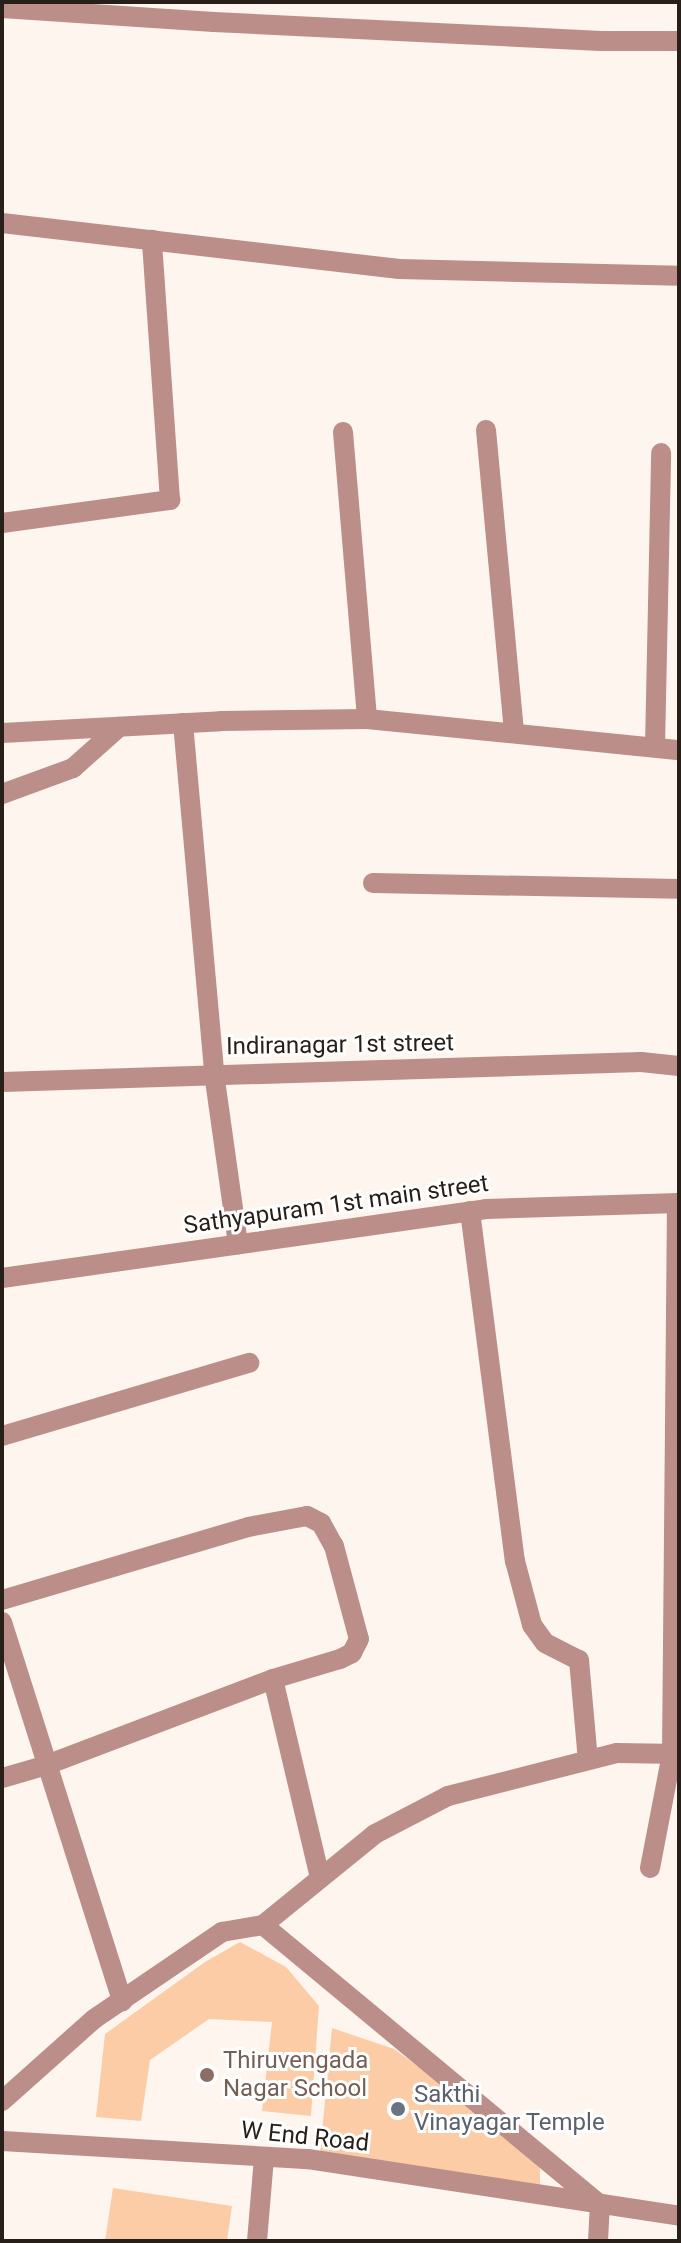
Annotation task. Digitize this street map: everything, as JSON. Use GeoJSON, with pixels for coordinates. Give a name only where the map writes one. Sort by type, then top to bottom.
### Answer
{"type":"FeatureCollection","features":[{"type":"Feature","properties":{"kind":"street"},"geometry":{"type":"LineString","coordinates":[[2,8],[230,23],[679,41]]}},
{"type":"Feature","properties":{"kind":"street"},"geometry":{"type":"LineString","coordinates":[[2,223],[399,269],[679,276]]}},
{"type":"Feature","properties":{"kind":"street"},"geometry":{"type":"LineString","coordinates":[[2,523],[170,500],[152,240]]}},
{"type":"Feature","properties":{"kind":"street"},"geometry":{"type":"LineString","coordinates":[[486,430],[514,731]]}},
{"type":"Feature","properties":{"kind":"street"},"geometry":{"type":"LineString","coordinates":[[343,432],[367,719]]}},
{"type":"Feature","properties":{"kind":"street"},"geometry":{"type":"LineString","coordinates":[[655,747],[661,453]]}},
{"type":"Feature","properties":{"kind":"street"},"geometry":{"type":"LineString","coordinates":[[2,733],[183,723],[367,719],[514,731],[679,750]]}},
{"type":"Feature","properties":{"kind":"street"},"geometry":{"type":"LineString","coordinates":[[183,723],[214,1073],[238,1244]]}},
{"type":"Feature","properties":{"kind":"street"},"geometry":{"type":"LineString","coordinates":[[2,794],[73,768],[119,727]]}},
{"type":"Feature","properties":{"kind":"street"},"geometry":{"type":"LineString","coordinates":[[373,883],[679,889]]}},
{"type":"Feature","properties":{"kind":"street","name":"Indiranagar 1st street"},"geometry":{"type":"LineString","coordinates":[[2,1082],[641,1062],[679,1066]]}},
{"type":"Feature","properties":{"kind":"street"},"geometry":{"type":"LineString","coordinates":[[650,1868],[676,1754],[678,1203]]}},
{"type":"Feature","properties":{"kind":"street","name":"Sathyapuram 1st main street"},"geometry":{"type":"LineString","coordinates":[[2,1278],[470,1211],[678,1203]]}},
{"type":"Feature","properties":{"kind":"street"},"geometry":{"type":"LineString","coordinates":[[470,1211],[515,1561],[532,1625],[545,1643],[579,1660],[588,1760]]}},
{"type":"Feature","properties":{"kind":"street"},"geometry":{"type":"LineString","coordinates":[[2,1436],[249,1363]]}},
{"type":"Feature","properties":{"kind":"street"},"geometry":{"type":"LineString","coordinates":[[2,1600],[248,1527],[307,1516],[321,1523],[334,1546],[359,1639],[352,1653],[340,1659],[273,1679],[47,1765],[2,1778]]}},
{"type":"Feature","properties":{"kind":"street"},"geometry":{"type":"LineString","coordinates":[[2,1622],[122,2001]]}},
{"type":"Feature","properties":{"kind":"street"},"geometry":{"type":"LineString","coordinates":[[273,1679],[320,1878]]}},
{"type":"Feature","properties":{"kind":"street"},"geometry":{"type":"LineString","coordinates":[[2,2101],[94,2019],[222,1932],[263,1925],[375,1834],[448,1796],[617,1753],[676,1754]]}},
{"type":"Feature","properties":{"kind":"street"},"geometry":{"type":"LineString","coordinates":[[263,1925],[600,2205],[598,2241]]}},
{"type":"Feature","properties":{"kind":"street","name":"W End Road"},"geometry":{"type":"LineString","coordinates":[[2,2141],[308,2159],[679,2216]]}},
{"type":"Feature","properties":{"kind":"street"},"geometry":{"type":"LineString","coordinates":[[257,2241],[264,2157]]}},
{"type":"Feature","properties":{"kind":"building","name":"Thiruvengada Nagar School"},"geometry":{"type":"Polygon","coordinates":[[[240,1942],[286,1967],[319,2006],[311,2116],[262,2111],[272,2022],[209,2019],[150,2060],[141,2121],[96,2117],[105,2034],[205,1962],[240,1942]]]}},
{"type":"Feature","properties":{"kind":"building","name":"Sakthi Vinayagar Temple"},"geometry":{"type":"Polygon","coordinates":[[[332,2028],[394,2049],[427,2073],[540,2164],[540,2189],[320,2154],[332,2028]]]}},
{"type":"Feature","properties":{"kind":"building"},"geometry":{"type":"Polygon","coordinates":[[[113,2188],[232,2206],[227,2241],[105,2241],[113,2188]]]}},
{"type":"Feature","properties":{"kind":"place","name":"Thiruvengada Nagar School"},"geometry":{"type":"Point","coordinates":[207,2075]}},
{"type":"Feature","properties":{"kind":"place","name":"Sakthi Vinayagar Temple"},"geometry":{"type":"Point","coordinates":[398,2109]}}]}
